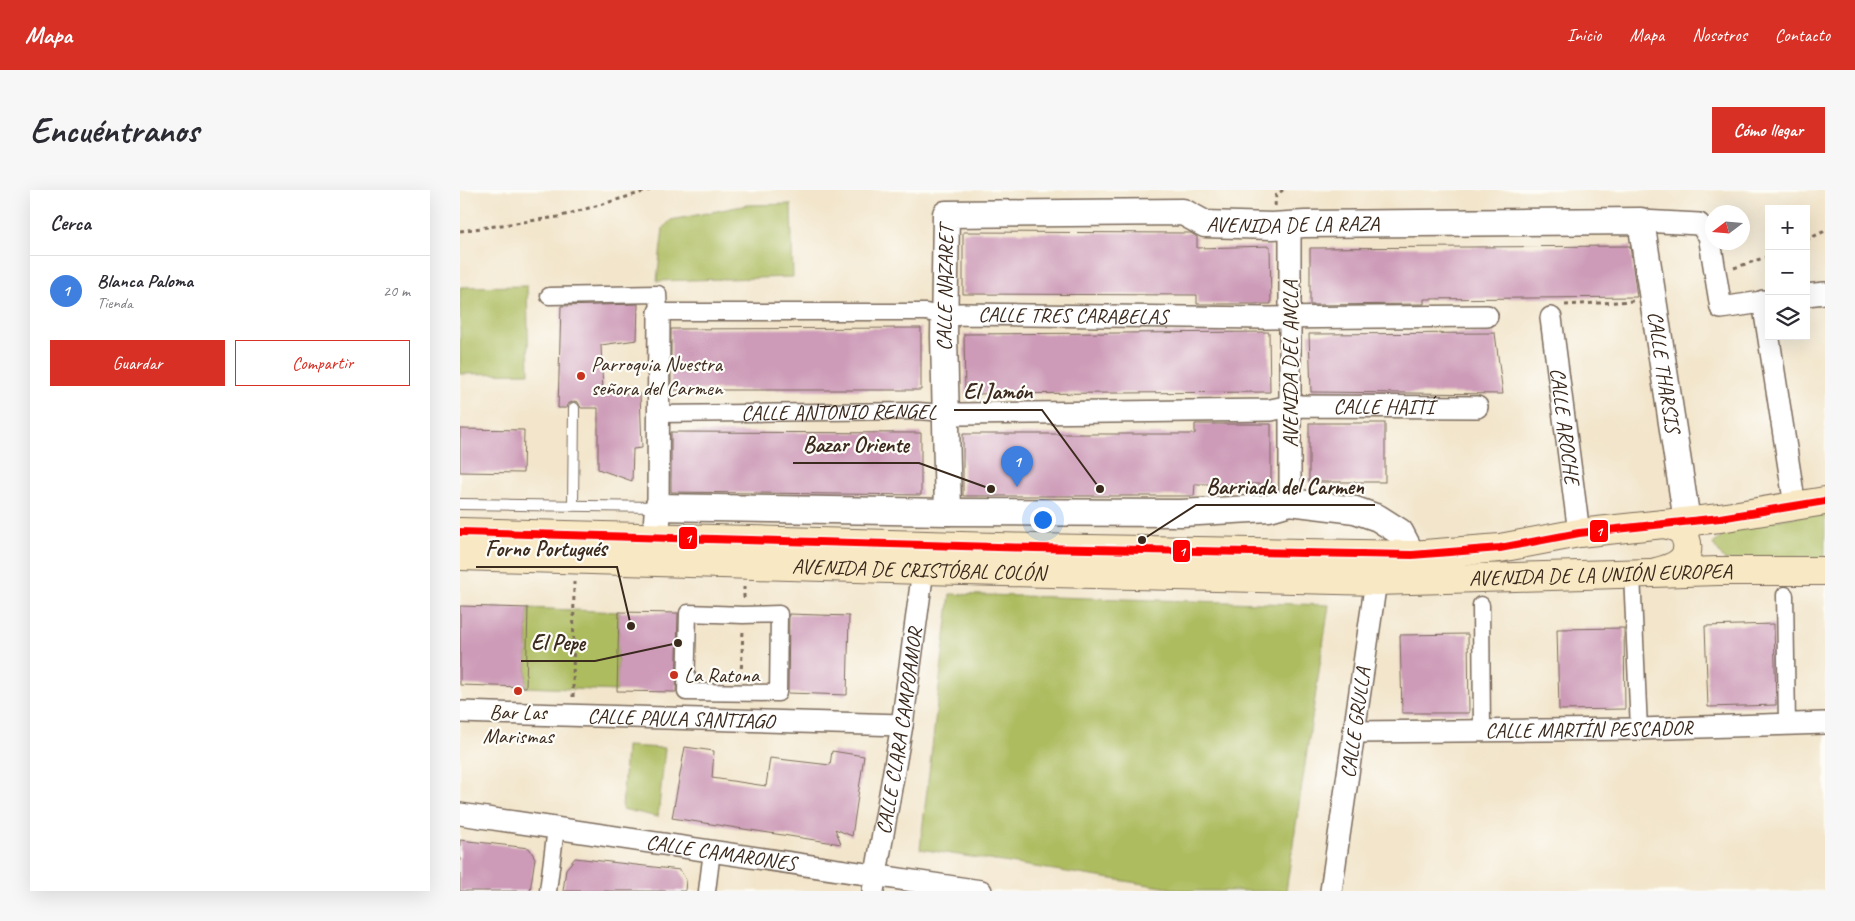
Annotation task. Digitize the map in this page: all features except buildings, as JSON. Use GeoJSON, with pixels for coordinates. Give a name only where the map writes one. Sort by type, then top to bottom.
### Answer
{"type":"FeatureCollection","features":[{"type":"Feature","properties":{"kind":"main road","name":"AVENIDA DE CRISTÓBAL COLÓN"},"geometry":{"type":"LineString","coordinates":[[460,556],[922,570],[1378,568],[1412,556],[1500,548],[1578,533],[1720,518],[1825,501]]}},
{"type":"Feature","properties":{"kind":"main road"},"geometry":{"type":"LineString","coordinates":[[1720,518],[1702,539],[1700,550],[1704,560],[1710,566],[1720,571]]}},
{"type":"Feature","properties":{"kind":"main road"},"geometry":{"type":"LineString","coordinates":[[1641,574],[1673,567],[1684,559],[1688,548],[1686,539],[1676,522]]}},
{"type":"Feature","properties":{"kind":"main road","name":"AVENIDA DE CRISTÓBAL COLÓN"},"geometry":{"type":"LineString","coordinates":[[460,532],[1045,548],[1378,568]]}},
{"type":"Feature","properties":{"kind":"main road","name":"AVENIDA DE LA UNIÓN EUROPEA"},"geometry":{"type":"LineString","coordinates":[[1378,568],[1641,574],[1720,571],[1825,571]]}},
{"type":"Feature","properties":{"kind":"street","name":"AVENIDA DE LA RAZA"},"geometry":{"type":"LineString","coordinates":[[946,214],[1183,212],[1205,224],[1282,218],[1305,224],[1641,221]]}},
{"type":"Feature","properties":{"kind":"street","name":"CALLE NAZARET"},"geometry":{"type":"LineString","coordinates":[[946,214],[944,316],[948,512]]}},
{"type":"Feature","properties":{"kind":"street","name":"AVENIDA DEL ANCLA"},"geometry":{"type":"LineString","coordinates":[[1282,218],[1290,318],[1290,502]]}},
{"type":"Feature","properties":{"kind":"street"},"geometry":{"type":"LineString","coordinates":[[1641,221],[1698,224],[1709,235],[1721,308],[1765,301]]}},
{"type":"Feature","properties":{"kind":"street","name":"CALLE THARSIS"},"geometry":{"type":"LineString","coordinates":[[1641,221],[1676,522]]}},
{"type":"Feature","properties":{"kind":"street"},"geometry":{"type":"LineString","coordinates":[[1810,295],[1825,293]]}},
{"type":"Feature","properties":{"kind":"street"},"geometry":{"type":"LineString","coordinates":[[549,296],[658,294],[658,508],[656,536]]}},
{"type":"Feature","properties":{"kind":"street","name":"CALLE TRES CARABELAS"},"geometry":{"type":"LineString","coordinates":[[658,312],[926,312],[944,316],[961,314],[1290,318],[1487,316]]}},
{"type":"Feature","properties":{"kind":"street","name":"CALLE AROCHE"},"geometry":{"type":"LineString","coordinates":[[1554,312],[1578,533]]}},
{"type":"Feature","properties":{"kind":"street"},"geometry":{"type":"LineString","coordinates":[[1772,340],[1795,506]]}},
{"type":"Feature","properties":{"kind":"street","name":"CALLE ANTONIO RENGEL"},"geometry":{"type":"LineString","coordinates":[[657,414],[918,411],[961,414],[1271,410],[1290,406]]}},
{"type":"Feature","properties":{"kind":"street","name":"CALLE HAITÍ"},"geometry":{"type":"LineString","coordinates":[[1290,406],[1477,407]]}},
{"type":"Feature","properties":{"kind":"street"},"geometry":{"type":"LineString","coordinates":[[658,508],[1182,513],[1269,508],[1290,502],[1356,510],[1378,518],[1400,532],[1412,556]]}},
{"type":"Feature","properties":{"kind":"street","name":"CALLE GRULLA"},"geometry":{"type":"LineString","coordinates":[[1331,891],[1378,568]]}},
{"type":"Feature","properties":{"kind":"street","name":"CALLE CLARA CAMPOAMOR"},"geometry":{"type":"LineString","coordinates":[[874,883],[902,725],[922,570]]}},
{"type":"Feature","properties":{"kind":"street"},"geometry":{"type":"LineString","coordinates":[[1639,729],[1641,574]]}},
{"type":"Feature","properties":{"kind":"street"},"geometry":{"type":"LineString","coordinates":[[1784,595],[1787,724]]}},
{"type":"Feature","properties":{"kind":"street"},"geometry":{"type":"LineString","coordinates":[[1481,605],[1482,732]]}},
{"type":"Feature","properties":{"kind":"street"},"geometry":{"type":"LineString","coordinates":[[688,613],[743,615],[780,614],[778,693],[686,692],[688,613]]}},
{"type":"Feature","properties":{"kind":"street","name":"CALLE PAULA SANTIAGO"},"geometry":{"type":"LineString","coordinates":[[460,712],[902,725]]}},
{"type":"Feature","properties":{"kind":"street","name":"CALLE MARTÍN PESCADOR"},"geometry":{"type":"LineString","coordinates":[[1354,732],[1482,732],[1825,723]]}},
{"type":"Feature","properties":{"kind":"street","name":"CALLE CAMARONES"},"geometry":{"type":"LineString","coordinates":[[460,814],[712,851],[874,883],[981,891]]}},
{"type":"Feature","properties":{"kind":"street"},"geometry":{"type":"LineString","coordinates":[[548,891],[556,828]]}},
{"type":"Feature","properties":{"kind":"street"},"geometry":{"type":"LineString","coordinates":[[707,891],[712,851]]}},
{"type":"Feature","properties":{"kind":"lane"},"geometry":{"type":"LineString","coordinates":[[573,506],[574,408]]}},
{"type":"Feature","properties":{"kind":"lane"},"geometry":{"type":"LineString","coordinates":[[460,504],[658,508]]}},
{"type":"Feature","properties":{"kind":"path"},"geometry":{"type":"LineString","coordinates":[[460,231],[558,217],[650,190]]}},
{"type":"Feature","properties":{"kind":"path"},"geometry":{"type":"LineString","coordinates":[[1282,218],[1276,195],[1283,190]]}},
{"type":"Feature","properties":{"kind":"path"},"geometry":{"type":"LineString","coordinates":[[1810,238],[1825,231]]}},
{"type":"Feature","properties":{"kind":"path"},"geometry":{"type":"LineString","coordinates":[[1734,268],[1765,257]]}},
{"type":"Feature","properties":{"kind":"path"},"geometry":{"type":"LineString","coordinates":[[1732,262],[1736,277]]}},
{"type":"Feature","properties":{"kind":"path"},"geometry":{"type":"LineString","coordinates":[[1554,312],[1636,301]]}},
{"type":"Feature","properties":{"kind":"path"},"geometry":{"type":"LineString","coordinates":[[573,705],[574,582]]}},
{"type":"Feature","properties":{"kind":"path"},"geometry":{"type":"LineString","coordinates":[[740,693],[744,587]]}},
{"type":"Feature","properties":{"kind":"green space"},"geometry":{"type":"Polygon","coordinates":[[[791,204],[793,277],[657,281],[663,228],[671,220],[747,205],[791,204]]]}},
{"type":"Feature","properties":{"kind":"green space"},"geometry":{"type":"Polygon","coordinates":[[[527,286],[529,373],[460,374],[460,287],[527,286]]]}},
{"type":"Feature","properties":{"kind":"green space"},"geometry":{"type":"Polygon","coordinates":[[[1825,512],[1825,560],[1725,561],[1713,544],[1734,527],[1825,512]]]}},
{"type":"Feature","properties":{"kind":"green space"},"geometry":{"type":"Polygon","coordinates":[[[950,594],[1329,605],[1286,891],[1188,891],[920,849],[950,594]]]}},
{"type":"Feature","properties":{"kind":"green space"},"geometry":{"type":"Polygon","coordinates":[[[528,608],[619,612],[617,691],[526,687],[528,608]]]}},
{"type":"Feature","properties":{"kind":"green space"},"geometry":{"type":"Polygon","coordinates":[[[626,746],[665,748],[658,817],[622,809],[626,746]]]}},
{"type":"Feature","properties":{"kind":"transit line","name":"1"},"geometry":{"type":"LineString","coordinates":[[460,532],[1035,548],[1412,555],[1500,548],[1579,533],[1720,518],[1825,501]]}},
{"type":"Feature","properties":{"kind":"place","name":"Parroquia Nuestra señora del Carmen"},"geometry":{"type":"Point","coordinates":[581,376]}},
{"type":"Feature","properties":{"kind":"place","name":"Blanca Paloma"},"geometry":{"type":"Point","coordinates":[1017,487]}},
{"type":"Feature","properties":{"kind":"place","name":"Bazar Oriente"},"geometry":{"type":"Point","coordinates":[991,489]}},
{"type":"Feature","properties":{"kind":"place","name":"El Jamón"},"geometry":{"type":"Point","coordinates":[1100,489]}},
{"type":"Feature","properties":{"kind":"place","name":"Barriada del Carmen"},"geometry":{"type":"Point","coordinates":[1142,540]}},
{"type":"Feature","properties":{"kind":"place","name":"Forno Portugués"},"geometry":{"type":"Point","coordinates":[631,626]}},
{"type":"Feature","properties":{"kind":"place","name":"El Pepe"},"geometry":{"type":"Point","coordinates":[678,643]}},
{"type":"Feature","properties":{"kind":"place","name":"La Ratona"},"geometry":{"type":"Point","coordinates":[674,675]}},
{"type":"Feature","properties":{"kind":"place","name":"Bar Las Marismas"},"geometry":{"type":"Point","coordinates":[518,691]}}]}
